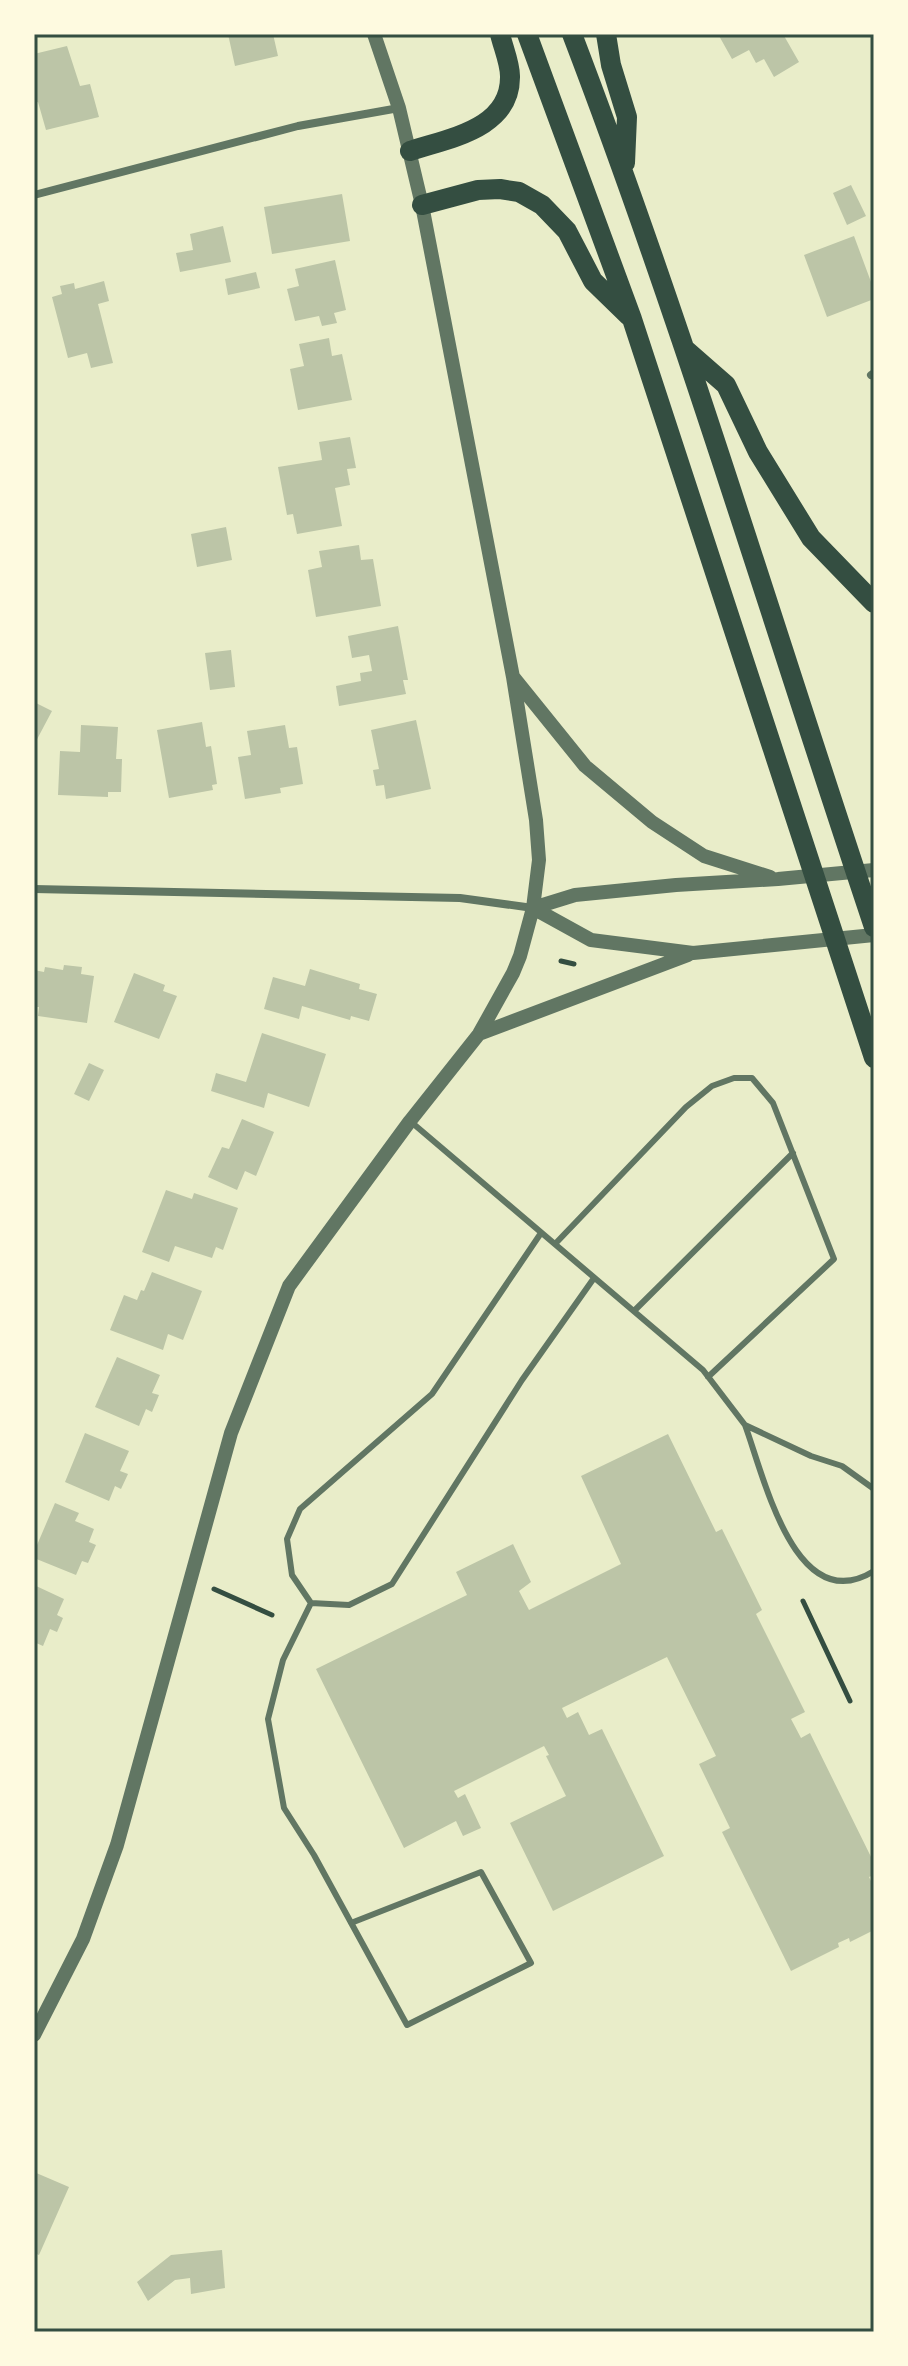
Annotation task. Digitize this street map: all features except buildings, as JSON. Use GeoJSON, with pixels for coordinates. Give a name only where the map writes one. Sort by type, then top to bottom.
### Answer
{"type":"FeatureCollection","features":[{"type":"Feature","properties":{"kind":"main road"},"geometry":{"type":"LineString","coordinates":[[410,151],[479,128],[502,109],[509,91],[510,74],[500,34]]}},
{"type":"Feature","properties":{"kind":"main road"},"geometry":{"type":"LineString","coordinates":[[527,34],[632,319],[874,1058]]}},
{"type":"Feature","properties":{"kind":"main road"},"geometry":{"type":"LineString","coordinates":[[572,34],[686,350],[874,927]]}},
{"type":"Feature","properties":{"kind":"main road"},"geometry":{"type":"LineString","coordinates":[[606,34],[611,65],[627,117],[624,176]]}},
{"type":"Feature","properties":{"kind":"main road"},"geometry":{"type":"LineString","coordinates":[[422,205],[478,190],[519,192],[542,205],[567,231],[593,281],[632,319]]}},
{"type":"Feature","properties":{"kind":"main road"},"geometry":{"type":"LineString","coordinates":[[686,350],[726,385],[758,452],[811,538],[874,603]]}},
{"type":"Feature","properties":{"kind":"street"},"geometry":{"type":"LineString","coordinates":[[34,2035],[83,1939],[117,1845],[231,1433],[289,1286],[410,1121],[479,1034],[517,964],[533,908],[539,860],[536,820],[513,677],[422,205],[399,108],[374,34]]}},
{"type":"Feature","properties":{"kind":"street"},"geometry":{"type":"LineString","coordinates":[[34,195],[298,126],[399,108]]}},
{"type":"Feature","properties":{"kind":"street"},"geometry":{"type":"LineString","coordinates":[[513,677],[585,766],[652,822],[704,856],[778,879]]}},
{"type":"Feature","properties":{"kind":"street"},"geometry":{"type":"LineString","coordinates":[[533,908],[575,895],[874,870]]}},
{"type":"Feature","properties":{"kind":"street"},"geometry":{"type":"LineString","coordinates":[[34,889],[460,898],[533,908],[591,940],[693,953],[874,935]]}},
{"type":"Feature","properties":{"kind":"street"},"geometry":{"type":"LineString","coordinates":[[479,1034],[693,953]]}},
{"type":"Feature","properties":{"kind":"lane"},"geometry":{"type":"LineString","coordinates":[[555,1244],[686,1107],[712,1086],[734,1078],[752,1078],[773,1103],[834,1259],[708,1377]]}},
{"type":"Feature","properties":{"kind":"lane"},"geometry":{"type":"LineString","coordinates":[[410,1121],[703,1370],[745,1425],[777,1518],[794,1550],[824,1579],[848,1583],[874,1571]]}},
{"type":"Feature","properties":{"kind":"lane"},"geometry":{"type":"LineString","coordinates":[[634,1311],[793,1153]]}},
{"type":"Feature","properties":{"kind":"lane"},"geometry":{"type":"LineString","coordinates":[[311,1603],[292,1575],[287,1539],[300,1509],[432,1394],[541,1233]]}},
{"type":"Feature","properties":{"kind":"lane"},"geometry":{"type":"LineString","coordinates":[[311,1603],[349,1605],[392,1584],[522,1380],[594,1278]]}},
{"type":"Feature","properties":{"kind":"lane"},"geometry":{"type":"LineString","coordinates":[[745,1425],[811,1456],[842,1466],[874,1489]]}},
{"type":"Feature","properties":{"kind":"lane"},"geometry":{"type":"LineString","coordinates":[[311,1603],[283,1660],[268,1719],[284,1808],[314,1855],[351,1923],[407,2025],[531,1963],[481,1872],[351,1923]]}},
{"type":"Feature","properties":{"kind":"path"},"geometry":{"type":"LineString","coordinates":[[561,961],[574,964]]}},
{"type":"Feature","properties":{"kind":"path"},"geometry":{"type":"LineString","coordinates":[[190,1578],[272,1615]]}},
{"type":"Feature","properties":{"kind":"path"},"geometry":{"type":"LineString","coordinates":[[803,1601],[850,1701]]}}]}
